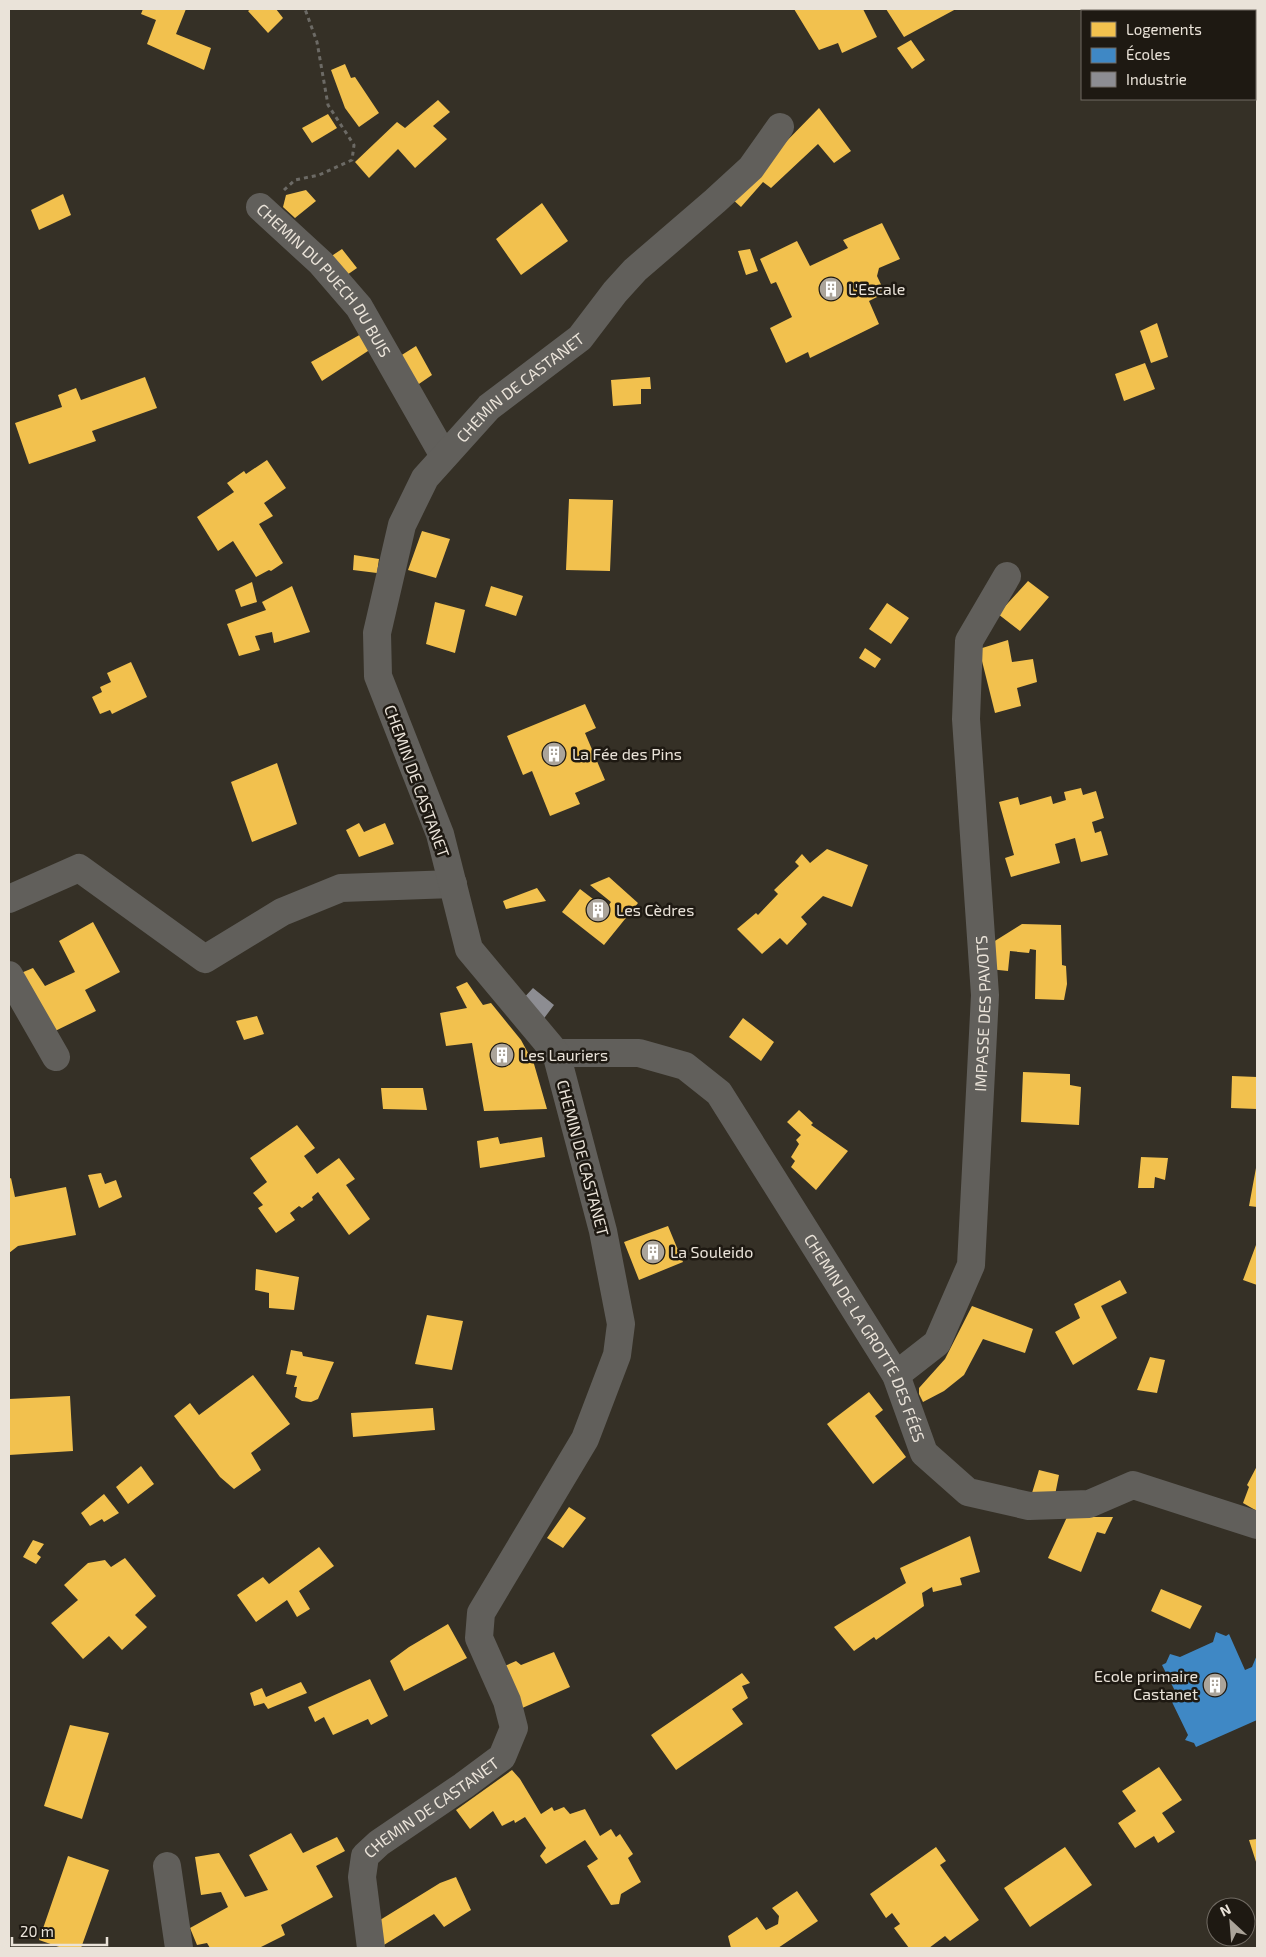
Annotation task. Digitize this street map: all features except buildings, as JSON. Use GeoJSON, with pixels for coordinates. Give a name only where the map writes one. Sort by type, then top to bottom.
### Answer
{"type":"FeatureCollection","features":[{"type":"Feature","properties":{"kind":"street","name":"CHEMIN DE CASTANET"},"geometry":{"type":"LineString","coordinates":[[371,1948],[362,1877],[364,1856],[502,1757],[514,1728],[507,1702],[479,1638],[481,1613],[585,1439],[617,1355],[621,1324],[603,1231],[556,1053],[469,949],[440,834],[378,676],[378,633],[402,525],[425,478],[489,407],[580,338],[615,292],[635,270],[751,168],[780,127]]}},
{"type":"Feature","properties":{"kind":"street","name":"CHEMIN DU PUECH DU BUIS"},"geometry":{"type":"LineString","coordinates":[[260,207],[321,263],[359,307],[444,456]]}},
{"type":"Feature","properties":{"kind":"street","name":"IMPASSE DES PAVOTS"},"geometry":{"type":"LineString","coordinates":[[896,1374],[937,1343],[971,1265],[985,995],[966,719],[970,641],[1007,576]]}},
{"type":"Feature","properties":{"kind":"street"},"geometry":{"type":"LineString","coordinates":[[9,899],[79,868],[205,959],[282,912],[341,888],[453,884]]}},
{"type":"Feature","properties":{"kind":"street"},"geometry":{"type":"LineString","coordinates":[[9,975],[56,1057]]}},
{"type":"Feature","properties":{"kind":"street","name":"CHEMIN DE LA GROTTE DES FÉES"},"geometry":{"type":"LineString","coordinates":[[556,1053],[639,1053],[685,1066],[719,1093],[896,1374],[924,1453],[968,1492],[1029,1506],[1089,1504],[1133,1485],[1257,1525]]}},
{"type":"Feature","properties":{"kind":"street"},"geometry":{"type":"LineString","coordinates":[[167,1866],[179,1948]]}},
{"type":"Feature","properties":{"kind":"path","name":"CHEMIN DU PUECH DU BUIS"},"geometry":{"type":"LineString","coordinates":[[260,207],[277,196],[295,180],[319,175],[352,160],[354,145],[328,105],[317,42],[305,9]]}},
{"type":"Feature","properties":{"kind":"place","name":"L'Escale"},"geometry":{"type":"Point","coordinates":[831,289]}},
{"type":"Feature","properties":{"kind":"place","name":"La Fée des Pins"},"geometry":{"type":"Point","coordinates":[554,754]}},
{"type":"Feature","properties":{"kind":"place","name":"Les Cèdres"},"geometry":{"type":"Point","coordinates":[598,910]}},
{"type":"Feature","properties":{"kind":"place","name":"Les Lauriers"},"geometry":{"type":"Point","coordinates":[502,1055]}},
{"type":"Feature","properties":{"kind":"place","name":"La Souleido"},"geometry":{"type":"Point","coordinates":[653,1252]}},
{"type":"Feature","properties":{"kind":"place","name":"Ecole primaire Castanet"},"geometry":{"type":"Point","coordinates":[1215,1685]}}]}
